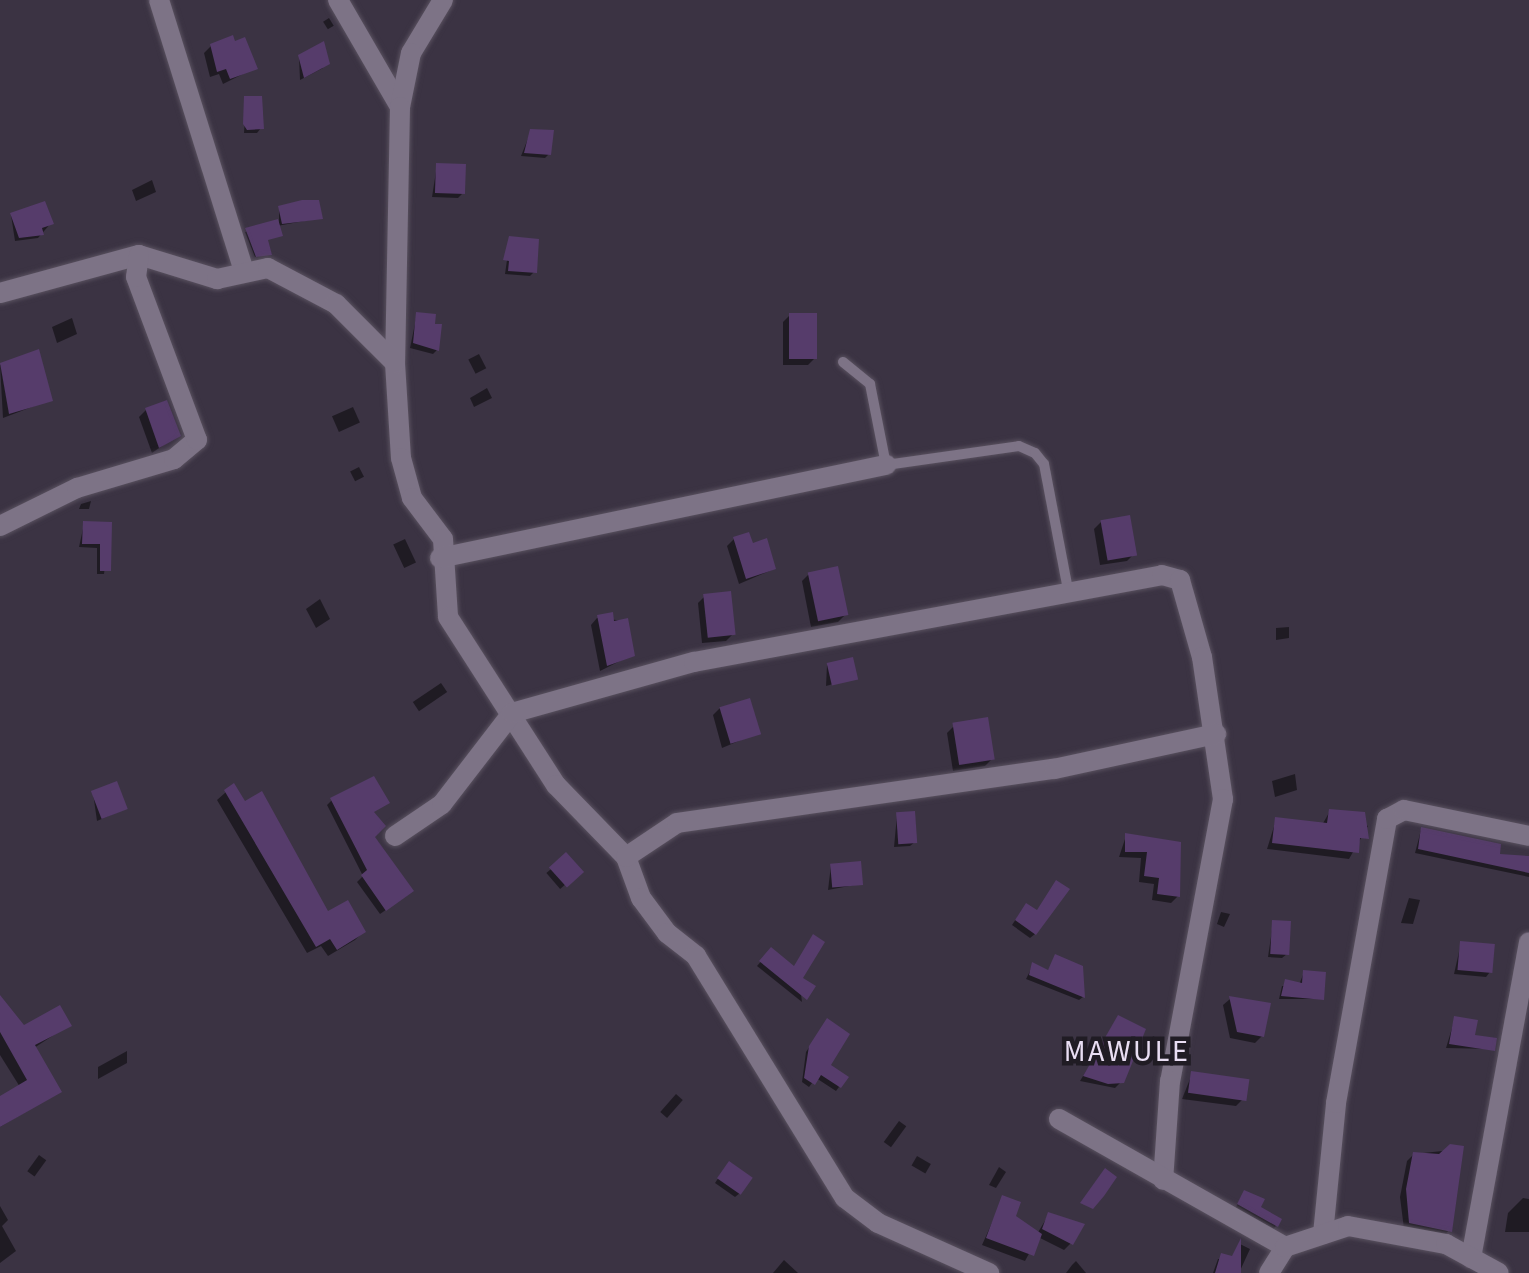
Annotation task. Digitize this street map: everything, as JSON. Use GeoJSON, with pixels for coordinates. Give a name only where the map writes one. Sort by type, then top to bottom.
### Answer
{"type":"FeatureCollection","features":[{"type":"Feature","properties":{"kind":"street"},"geometry":{"type":"LineString","coordinates":[[159,0],[244,272]]}},
{"type":"Feature","properties":{"kind":"street"},"geometry":{"type":"LineString","coordinates":[[338,0],[400,107]]}},
{"type":"Feature","properties":{"kind":"street"},"geometry":{"type":"LineString","coordinates":[[443,0],[411,53],[400,107],[394,363],[401,458],[412,498],[444,538],[440,558],[448,617],[556,785],[626,856],[640,898],[667,933],[696,956],[723,1008],[845,1198],[878,1222],[989,1273]]}},
{"type":"Feature","properties":{"kind":"street"},"geometry":{"type":"LineString","coordinates":[[0,526],[77,488],[174,459],[197,440],[136,278],[139,255]]}},
{"type":"Feature","properties":{"kind":"street"},"geometry":{"type":"LineString","coordinates":[[0,293],[139,255],[216,278],[268,268],[336,304],[394,363]]}},
{"type":"Feature","properties":{"kind":"street"},"geometry":{"type":"LineString","coordinates":[[440,558],[886,466]]}},
{"type":"Feature","properties":{"kind":"street"},"geometry":{"type":"LineString","coordinates":[[396,836],[442,804],[512,713],[694,662],[1069,596],[1162,575],[1180,580],[1191,599],[1216,734],[1223,799],[1168,1098],[1164,1180]]}},
{"type":"Feature","properties":{"kind":"street"},"geometry":{"type":"LineString","coordinates":[[626,856],[677,823],[1054,769],[1216,734]]}},
{"type":"Feature","properties":{"kind":"street"},"geometry":{"type":"LineString","coordinates":[[1323,1234],[1336,1103],[1387,819],[1404,810],[1529,836]]}},
{"type":"Feature","properties":{"kind":"street"},"geometry":{"type":"LineString","coordinates":[[1471,1258],[1529,942]]}},
{"type":"Feature","properties":{"kind":"street"},"geometry":{"type":"LineString","coordinates":[[1059,1118],[1286,1247]]}},
{"type":"Feature","properties":{"kind":"street"},"geometry":{"type":"LineString","coordinates":[[1269,1273],[1286,1247],[1348,1226],[1402,1233],[1471,1258],[1499,1273]]}},
{"type":"Feature","properties":{"kind":"lane"},"geometry":{"type":"LineString","coordinates":[[843,362],[870,384],[886,466],[1019,446],[1035,453],[1044,464],[1069,596]]}},
{"type":"Feature","properties":{"kind":"building"},"geometry":{"type":"Polygon","coordinates":[[[233,35],[235,41],[245,37],[258,69],[230,79],[226,69],[217,72],[210,44],[233,35]]]}},
{"type":"Feature","properties":{"kind":"building"},"geometry":{"type":"Polygon","coordinates":[[[324,41],[330,64],[304,78],[298,55],[324,41]]]}},
{"type":"Feature","properties":{"kind":"building"},"geometry":{"type":"Polygon","coordinates":[[[244,96],[262,96],[264,129],[247,130],[243,124],[244,96]]]}},
{"type":"Feature","properties":{"kind":"building"},"geometry":{"type":"Polygon","coordinates":[[[530,129],[554,130],[551,155],[524,153],[530,129]]]}},
{"type":"Feature","properties":{"kind":"building"},"geometry":{"type":"Polygon","coordinates":[[[436,163],[466,164],[465,194],[435,193],[436,163]]]}},
{"type":"Feature","properties":{"kind":"building"},"geometry":{"type":"Polygon","coordinates":[[[319,200],[323,219],[282,224],[278,206],[319,200]]]}},
{"type":"Feature","properties":{"kind":"building"},"geometry":{"type":"Polygon","coordinates":[[[45,201],[54,224],[42,228],[44,235],[19,238],[10,213],[45,201]]]}},
{"type":"Feature","properties":{"kind":"building"},"geometry":{"type":"Polygon","coordinates":[[[278,219],[283,236],[268,240],[272,255],[256,257],[245,228],[278,219]]]}},
{"type":"Feature","properties":{"kind":"building"},"geometry":{"type":"Polygon","coordinates":[[[509,236],[539,239],[537,273],[508,271],[509,261],[503,260],[509,236]]]}},
{"type":"Feature","properties":{"kind":"building"},"geometry":{"type":"Polygon","coordinates":[[[416,312],[436,314],[435,324],[442,324],[439,351],[413,343],[416,312]]]}},
{"type":"Feature","properties":{"kind":"building"},"geometry":{"type":"Polygon","coordinates":[[[789,313],[817,313],[817,359],[789,359],[789,313]]]}},
{"type":"Feature","properties":{"kind":"building"},"geometry":{"type":"Polygon","coordinates":[[[39,349],[53,401],[9,414],[0,363],[39,349]]]}},
{"type":"Feature","properties":{"kind":"building"},"geometry":{"type":"Polygon","coordinates":[[[167,400],[181,436],[159,448],[145,408],[167,400]]]}},
{"type":"Feature","properties":{"kind":"building"},"geometry":{"type":"Polygon","coordinates":[[[1130,515],[1137,555],[1108,561],[1100,520],[1130,515]]]}},
{"type":"Feature","properties":{"kind":"building"},"geometry":{"type":"Polygon","coordinates":[[[83,521],[112,522],[111,571],[100,571],[100,544],[82,544],[83,521]]]}},
{"type":"Feature","properties":{"kind":"building"},"geometry":{"type":"Polygon","coordinates":[[[749,532],[753,543],[767,538],[776,569],[746,579],[733,537],[749,532]]]}},
{"type":"Feature","properties":{"kind":"building"},"geometry":{"type":"Polygon","coordinates":[[[838,566],[848,615],[818,621],[808,572],[838,566]]]}},
{"type":"Feature","properties":{"kind":"building"},"geometry":{"type":"Polygon","coordinates":[[[731,591],[736,635],[708,638],[703,594],[731,591]]]}},
{"type":"Feature","properties":{"kind":"building"},"geometry":{"type":"Polygon","coordinates":[[[613,612],[614,621],[628,618],[635,656],[607,666],[597,615],[613,612]]]}},
{"type":"Feature","properties":{"kind":"building"},"geometry":{"type":"Polygon","coordinates":[[[853,657],[858,679],[832,685],[827,663],[853,657]]]}},
{"type":"Feature","properties":{"kind":"building"},"geometry":{"type":"Polygon","coordinates":[[[750,698],[761,734],[731,744],[719,707],[750,698]]]}},
{"type":"Feature","properties":{"kind":"building"},"geometry":{"type":"Polygon","coordinates":[[[988,717],[995,759],[959,765],[952,723],[988,717]]]}},
{"type":"Feature","properties":{"kind":"building"},"geometry":{"type":"Polygon","coordinates":[[[374,776],[390,803],[374,812],[386,826],[375,837],[414,891],[386,911],[361,875],[367,870],[330,798],[374,776]]]}},
{"type":"Feature","properties":{"kind":"building"},"geometry":{"type":"Polygon","coordinates":[[[117,781],[128,809],[102,819],[91,791],[117,781]]]}},
{"type":"Feature","properties":{"kind":"building"},"geometry":{"type":"Polygon","coordinates":[[[234,783],[245,801],[262,791],[328,911],[348,900],[366,932],[337,950],[330,939],[316,947],[224,790],[234,783]]]}},
{"type":"Feature","properties":{"kind":"building"},"geometry":{"type":"Polygon","coordinates":[[[1329,809],[1365,812],[1369,839],[1360,838],[1359,853],[1272,843],[1275,817],[1327,823],[1329,809]]]}},
{"type":"Feature","properties":{"kind":"building"},"geometry":{"type":"Polygon","coordinates":[[[915,811],[917,843],[898,844],[896,812],[915,811]]]}},
{"type":"Feature","properties":{"kind":"building"},"geometry":{"type":"Polygon","coordinates":[[[1421,827],[1501,844],[1500,854],[1529,856],[1529,873],[1418,849],[1421,827]]]}},
{"type":"Feature","properties":{"kind":"building"},"geometry":{"type":"Polygon","coordinates":[[[1125,833],[1181,842],[1180,897],[1157,894],[1159,878],[1144,876],[1147,852],[1125,852],[1125,833]]]}},
{"type":"Feature","properties":{"kind":"building"},"geometry":{"type":"Polygon","coordinates":[[[566,852],[584,872],[567,887],[549,867],[566,852]]]}},
{"type":"Feature","properties":{"kind":"building"},"geometry":{"type":"Polygon","coordinates":[[[861,861],[863,885],[832,888],[830,864],[861,861]]]}},
{"type":"Feature","properties":{"kind":"building"},"geometry":{"type":"Polygon","coordinates":[[[1056,880],[1070,889],[1036,935],[1015,920],[1026,903],[1037,910],[1056,880]]]}},
{"type":"Feature","properties":{"kind":"building"},"geometry":{"type":"Polygon","coordinates":[[[1272,920],[1291,921],[1289,955],[1270,954],[1272,920]]]}},
{"type":"Feature","properties":{"kind":"building"},"geometry":{"type":"Polygon","coordinates":[[[813,934],[825,942],[803,978],[816,986],[807,1000],[759,961],[771,947],[794,966],[813,934]]]}},
{"type":"Feature","properties":{"kind":"building"},"geometry":{"type":"Polygon","coordinates":[[[1460,941],[1495,944],[1492,973],[1457,970],[1460,941]]]}},
{"type":"Feature","properties":{"kind":"building"},"geometry":{"type":"Polygon","coordinates":[[[1055,954],[1083,966],[1085,998],[1029,975],[1032,962],[1048,970],[1055,954]]]}},
{"type":"Feature","properties":{"kind":"building"},"geometry":{"type":"Polygon","coordinates":[[[1303,970],[1326,972],[1324,1000],[1281,996],[1285,979],[1302,983],[1303,970]]]}},
{"type":"Feature","properties":{"kind":"building"},"geometry":{"type":"Polygon","coordinates":[[[0,995],[24,1025],[60,1005],[72,1026],[35,1045],[62,1092],[0,1127],[0,1096],[27,1080],[0,1032],[0,995]]]}},
{"type":"Feature","properties":{"kind":"building"},"geometry":{"type":"Polygon","coordinates":[[[1229,996],[1271,1003],[1264,1037],[1237,1032],[1229,996]]]}},
{"type":"Feature","properties":{"kind":"building"},"geometry":{"type":"Polygon","coordinates":[[[1118,1015],[1146,1029],[1124,1083],[1108,1084],[1083,1076],[1118,1015]]]}},
{"type":"Feature","properties":{"kind":"building"},"geometry":{"type":"Polygon","coordinates":[[[1454,1016],[1478,1020],[1475,1035],[1497,1038],[1495,1051],[1449,1044],[1454,1016]]]}},
{"type":"Feature","properties":{"kind":"building"},"geometry":{"type":"Polygon","coordinates":[[[827,1018],[850,1034],[831,1065],[849,1077],[841,1088],[821,1075],[815,1085],[804,1078],[809,1046],[827,1018]]]}},
{"type":"Feature","properties":{"kind":"building"},"geometry":{"type":"Polygon","coordinates":[[[1191,1071],[1249,1079],[1246,1101],[1188,1093],[1191,1071]]]}},
{"type":"Feature","properties":{"kind":"building"},"geometry":{"type":"Polygon","coordinates":[[[1450,1144],[1464,1146],[1452,1232],[1409,1223],[1406,1189],[1413,1152],[1439,1154],[1450,1144]]]}},
{"type":"Feature","properties":{"kind":"building"},"geometry":{"type":"Polygon","coordinates":[[[729,1161],[753,1178],[741,1195],[717,1178],[729,1161]]]}},
{"type":"Feature","properties":{"kind":"building"},"geometry":{"type":"Polygon","coordinates":[[[1105,1168],[1117,1177],[1104,1196],[1093,1209],[1080,1203],[1105,1168]]]}},
{"type":"Feature","properties":{"kind":"building"},"geometry":{"type":"Polygon","coordinates":[[[1244,1190],[1265,1199],[1261,1207],[1282,1219],[1278,1227],[1237,1204],[1244,1190]]]}},
{"type":"Feature","properties":{"kind":"building"},"geometry":{"type":"Polygon","coordinates":[[[1002,1195],[1021,1202],[1016,1216],[1042,1234],[1034,1256],[986,1238],[1002,1195]]]}},
{"type":"Feature","properties":{"kind":"building"},"geometry":{"type":"Polygon","coordinates":[[[1048,1212],[1085,1224],[1073,1245],[1042,1229],[1048,1212]]]}},
{"type":"Feature","properties":{"kind":"building"},"geometry":{"type":"Polygon","coordinates":[[[1241,1238],[1241,1273],[1215,1273],[1221,1253],[1232,1256],[1241,1238]]]}},
{"type":"Feature","properties":{"kind":"district","name":"MAWULE"},"geometry":{"type":"Point","coordinates":[1127,1052]}}]}
